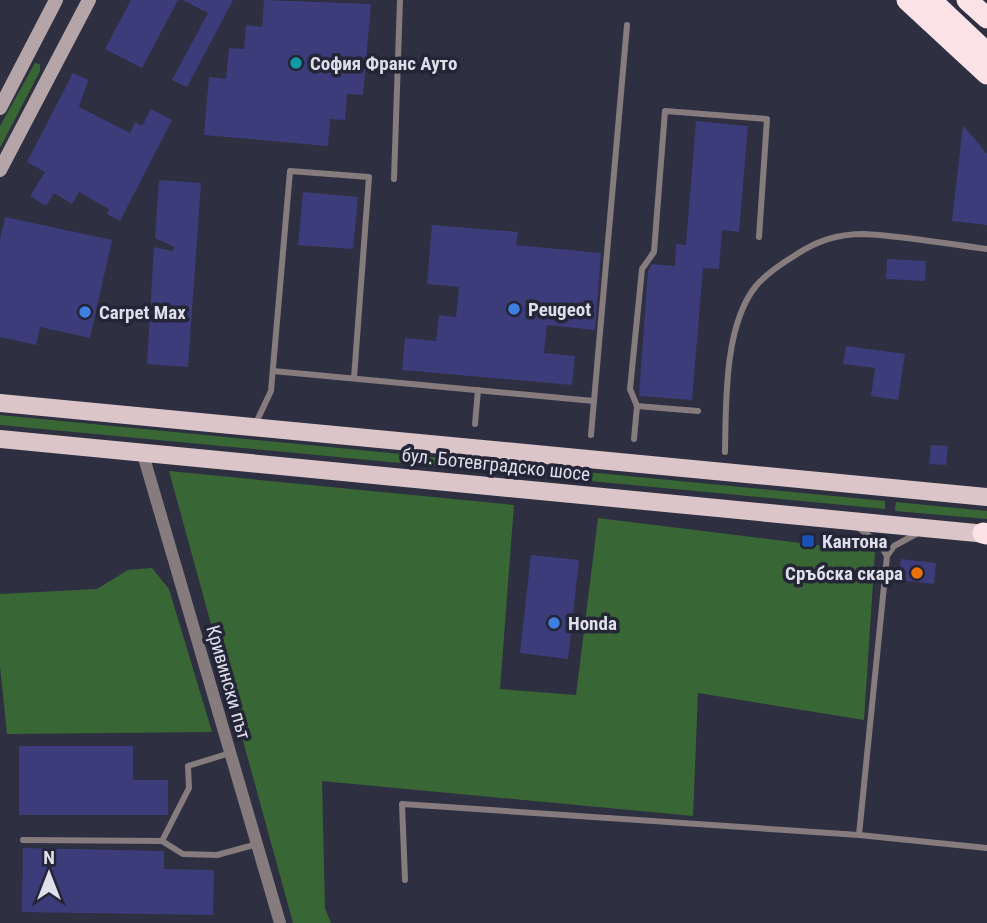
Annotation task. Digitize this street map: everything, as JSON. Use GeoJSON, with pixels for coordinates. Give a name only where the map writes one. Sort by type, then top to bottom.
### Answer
{"type":"FeatureCollection","features":[{"type":"Feature","properties":{"kind":"highway"},"geometry":{"type":"LineString","coordinates":[[907,0],[987,74]]}},
{"type":"Feature","properties":{"kind":"highway"},"geometry":{"type":"LineString","coordinates":[[931,0],[987,53]]}},
{"type":"Feature","properties":{"kind":"highway"},"geometry":{"type":"LineString","coordinates":[[967,0],[987,18]]}},
{"type":"Feature","properties":{"kind":"main road"},"geometry":{"type":"LineString","coordinates":[[0,108],[56,0]]}},
{"type":"Feature","properties":{"kind":"main road"},"geometry":{"type":"LineString","coordinates":[[0,170],[89,0]]}},
{"type":"Feature","properties":{"kind":"main road"},"geometry":{"type":"LineString","coordinates":[[0,396],[38,407]]}},
{"type":"Feature","properties":{"kind":"main road","name":"бул. Ботевградско шосе"},"geometry":{"type":"LineString","coordinates":[[0,403],[987,497]]}},
{"type":"Feature","properties":{"kind":"main road","name":"бул. Ботевградско шосе"},"geometry":{"type":"LineString","coordinates":[[0,439],[986,534]]}},
{"type":"Feature","properties":{"kind":"street","name":"Кривински път"},"geometry":{"type":"LineString","coordinates":[[142,451],[280,923]]}},
{"type":"Feature","properties":{"kind":"lane"},"geometry":{"type":"LineString","coordinates":[[394,179],[400,0]]}},
{"type":"Feature","properties":{"kind":"lane"},"geometry":{"type":"LineString","coordinates":[[591,435],[627,26]]}},
{"type":"Feature","properties":{"kind":"lane"},"geometry":{"type":"LineString","coordinates":[[634,439],[637,406],[630,389],[642,269],[654,252],[665,111],[767,119],[759,237]]}},
{"type":"Feature","properties":{"kind":"lane"},"geometry":{"type":"LineString","coordinates":[[254,426],[267,404],[273,371],[290,171],[369,177],[354,378]]}},
{"type":"Feature","properties":{"kind":"lane"},"geometry":{"type":"LineString","coordinates":[[725,452],[726,399],[737,322],[756,286],[778,266],[816,241],[862,234],[987,249]]}},
{"type":"Feature","properties":{"kind":"lane"},"geometry":{"type":"LineString","coordinates":[[273,371],[594,401]]}},
{"type":"Feature","properties":{"kind":"lane"},"geometry":{"type":"LineString","coordinates":[[475,424],[478,390]]}},
{"type":"Feature","properties":{"kind":"lane"},"geometry":{"type":"LineString","coordinates":[[637,406],[698,411]]}},
{"type":"Feature","properties":{"kind":"lane"},"geometry":{"type":"LineString","coordinates":[[838,519],[860,529],[880,544],[887,556],[859,835]]}},
{"type":"Feature","properties":{"kind":"lane"},"geometry":{"type":"LineString","coordinates":[[887,556],[909,536],[933,528]]}},
{"type":"Feature","properties":{"kind":"lane"},"geometry":{"type":"LineString","coordinates":[[162,841],[189,788],[188,766],[230,753]]}},
{"type":"Feature","properties":{"kind":"lane"},"geometry":{"type":"LineString","coordinates":[[405,880],[402,804],[859,835],[987,848]]}},
{"type":"Feature","properties":{"kind":"lane"},"geometry":{"type":"LineString","coordinates":[[23,840],[162,841],[183,854],[217,855],[257,845]]}},
{"type":"Feature","properties":{"kind":"green space"},"geometry":{"type":"Polygon","coordinates":[[[35,63],[40,64],[40,71],[0,148],[0,126],[35,63]]]}},
{"type":"Feature","properties":{"kind":"green space"},"geometry":{"type":"Polygon","coordinates":[[[0,415],[885,501],[885,509],[0,425],[0,415]]]}},
{"type":"Feature","properties":{"kind":"green space"},"geometry":{"type":"Polygon","coordinates":[[[169,471],[514,505],[500,689],[576,695],[598,518],[875,552],[864,720],[698,693],[693,816],[322,781],[325,908],[331,923],[293,923],[169,471]]]}},
{"type":"Feature","properties":{"kind":"green space"},"geometry":{"type":"Polygon","coordinates":[[[896,502],[987,511],[987,519],[895,511],[896,502]]]}},
{"type":"Feature","properties":{"kind":"green space"},"geometry":{"type":"Polygon","coordinates":[[[152,568],[169,589],[212,732],[7,734],[0,666],[0,594],[97,589],[128,570],[152,568]]]}},
{"type":"Feature","properties":{"kind":"building"},"geometry":{"type":"Polygon","coordinates":[[[131,0],[178,0],[142,68],[105,49],[131,0]]]}},
{"type":"Feature","properties":{"kind":"building"},"geometry":{"type":"Polygon","coordinates":[[[183,0],[233,0],[187,87],[172,80],[208,13],[183,0]]]}},
{"type":"Feature","properties":{"kind":"building","name":"София Франс Ауто"},"geometry":{"type":"Polygon","coordinates":[[[264,0],[371,4],[363,95],[347,94],[345,120],[330,119],[328,146],[204,135],[209,77],[226,79],[229,48],[244,49],[246,25],[262,27],[264,0]]]}},
{"type":"Feature","properties":{"kind":"building"},"geometry":{"type":"Polygon","coordinates":[[[73,73],[88,80],[79,107],[130,133],[135,122],[142,126],[151,109],[172,120],[120,221],[107,214],[109,209],[79,192],[72,204],[54,193],[46,206],[30,196],[45,172],[27,162],[73,73]]]}},
{"type":"Feature","properties":{"kind":"building"},"geometry":{"type":"Polygon","coordinates":[[[696,121],[748,126],[739,232],[722,230],[719,269],[703,268],[692,400],[639,396],[648,271],[652,264],[675,266],[676,244],[686,245],[696,121]]]}},
{"type":"Feature","properties":{"kind":"building"},"geometry":{"type":"Polygon","coordinates":[[[963,125],[987,154],[987,225],[952,221],[963,125]]]}},
{"type":"Feature","properties":{"kind":"building"},"geometry":{"type":"Polygon","coordinates":[[[159,180],[201,183],[188,367],[147,364],[154,247],[173,251],[174,247],[155,238],[159,180]]]}},
{"type":"Feature","properties":{"kind":"building"},"geometry":{"type":"Polygon","coordinates":[[[303,192],[358,197],[353,249],[298,245],[303,192]]]}},
{"type":"Feature","properties":{"kind":"building"},"geometry":{"type":"Polygon","coordinates":[[[5,217],[112,240],[90,338],[40,327],[36,345],[0,337],[0,240],[5,217]]]}},
{"type":"Feature","properties":{"kind":"building"},"geometry":{"type":"Polygon","coordinates":[[[432,225],[518,232],[516,245],[601,253],[595,330],[547,325],[544,353],[575,356],[572,385],[402,370],[405,338],[436,341],[439,315],[456,317],[459,287],[427,284],[432,225]]]}},
{"type":"Feature","properties":{"kind":"building"},"geometry":{"type":"Polygon","coordinates":[[[887,259],[926,261],[925,281],[886,279],[887,259]]]}},
{"type":"Feature","properties":{"kind":"building"},"geometry":{"type":"Polygon","coordinates":[[[846,346],[905,354],[898,400],[871,396],[875,368],[843,364],[846,346]]]}},
{"type":"Feature","properties":{"kind":"building"},"geometry":{"type":"Polygon","coordinates":[[[931,445],[948,446],[946,465],[929,464],[931,445]]]}},
{"type":"Feature","properties":{"kind":"building"},"geometry":{"type":"Polygon","coordinates":[[[531,555],[579,560],[568,659],[520,653],[531,555]]]}},
{"type":"Feature","properties":{"kind":"building"},"geometry":{"type":"Polygon","coordinates":[[[901,559],[936,563],[934,584],[898,580],[901,559]]]}},
{"type":"Feature","properties":{"kind":"building"},"geometry":{"type":"Polygon","coordinates":[[[19,746],[133,746],[133,780],[168,780],[168,815],[19,815],[19,746]]]}},
{"type":"Feature","properties":{"kind":"building"},"geometry":{"type":"Polygon","coordinates":[[[23,848],[164,851],[164,869],[214,870],[213,915],[22,912],[23,848]]]}},
{"type":"Feature","properties":{"kind":"place","name":"София Франс Ауто"},"geometry":{"type":"Point","coordinates":[296,63]}},
{"type":"Feature","properties":{"kind":"place","name":"Peugeot"},"geometry":{"type":"Point","coordinates":[514,309]}},
{"type":"Feature","properties":{"kind":"place","name":"Carpet Max"},"geometry":{"type":"Point","coordinates":[85,312]}},
{"type":"Feature","properties":{"kind":"place","name":"Кантона"},"geometry":{"type":"Point","coordinates":[808,541]}},
{"type":"Feature","properties":{"kind":"place","name":"Сръбска скара"},"geometry":{"type":"Point","coordinates":[917,573]}},
{"type":"Feature","properties":{"kind":"place","name":"Honda"},"geometry":{"type":"Point","coordinates":[554,623]}}]}
